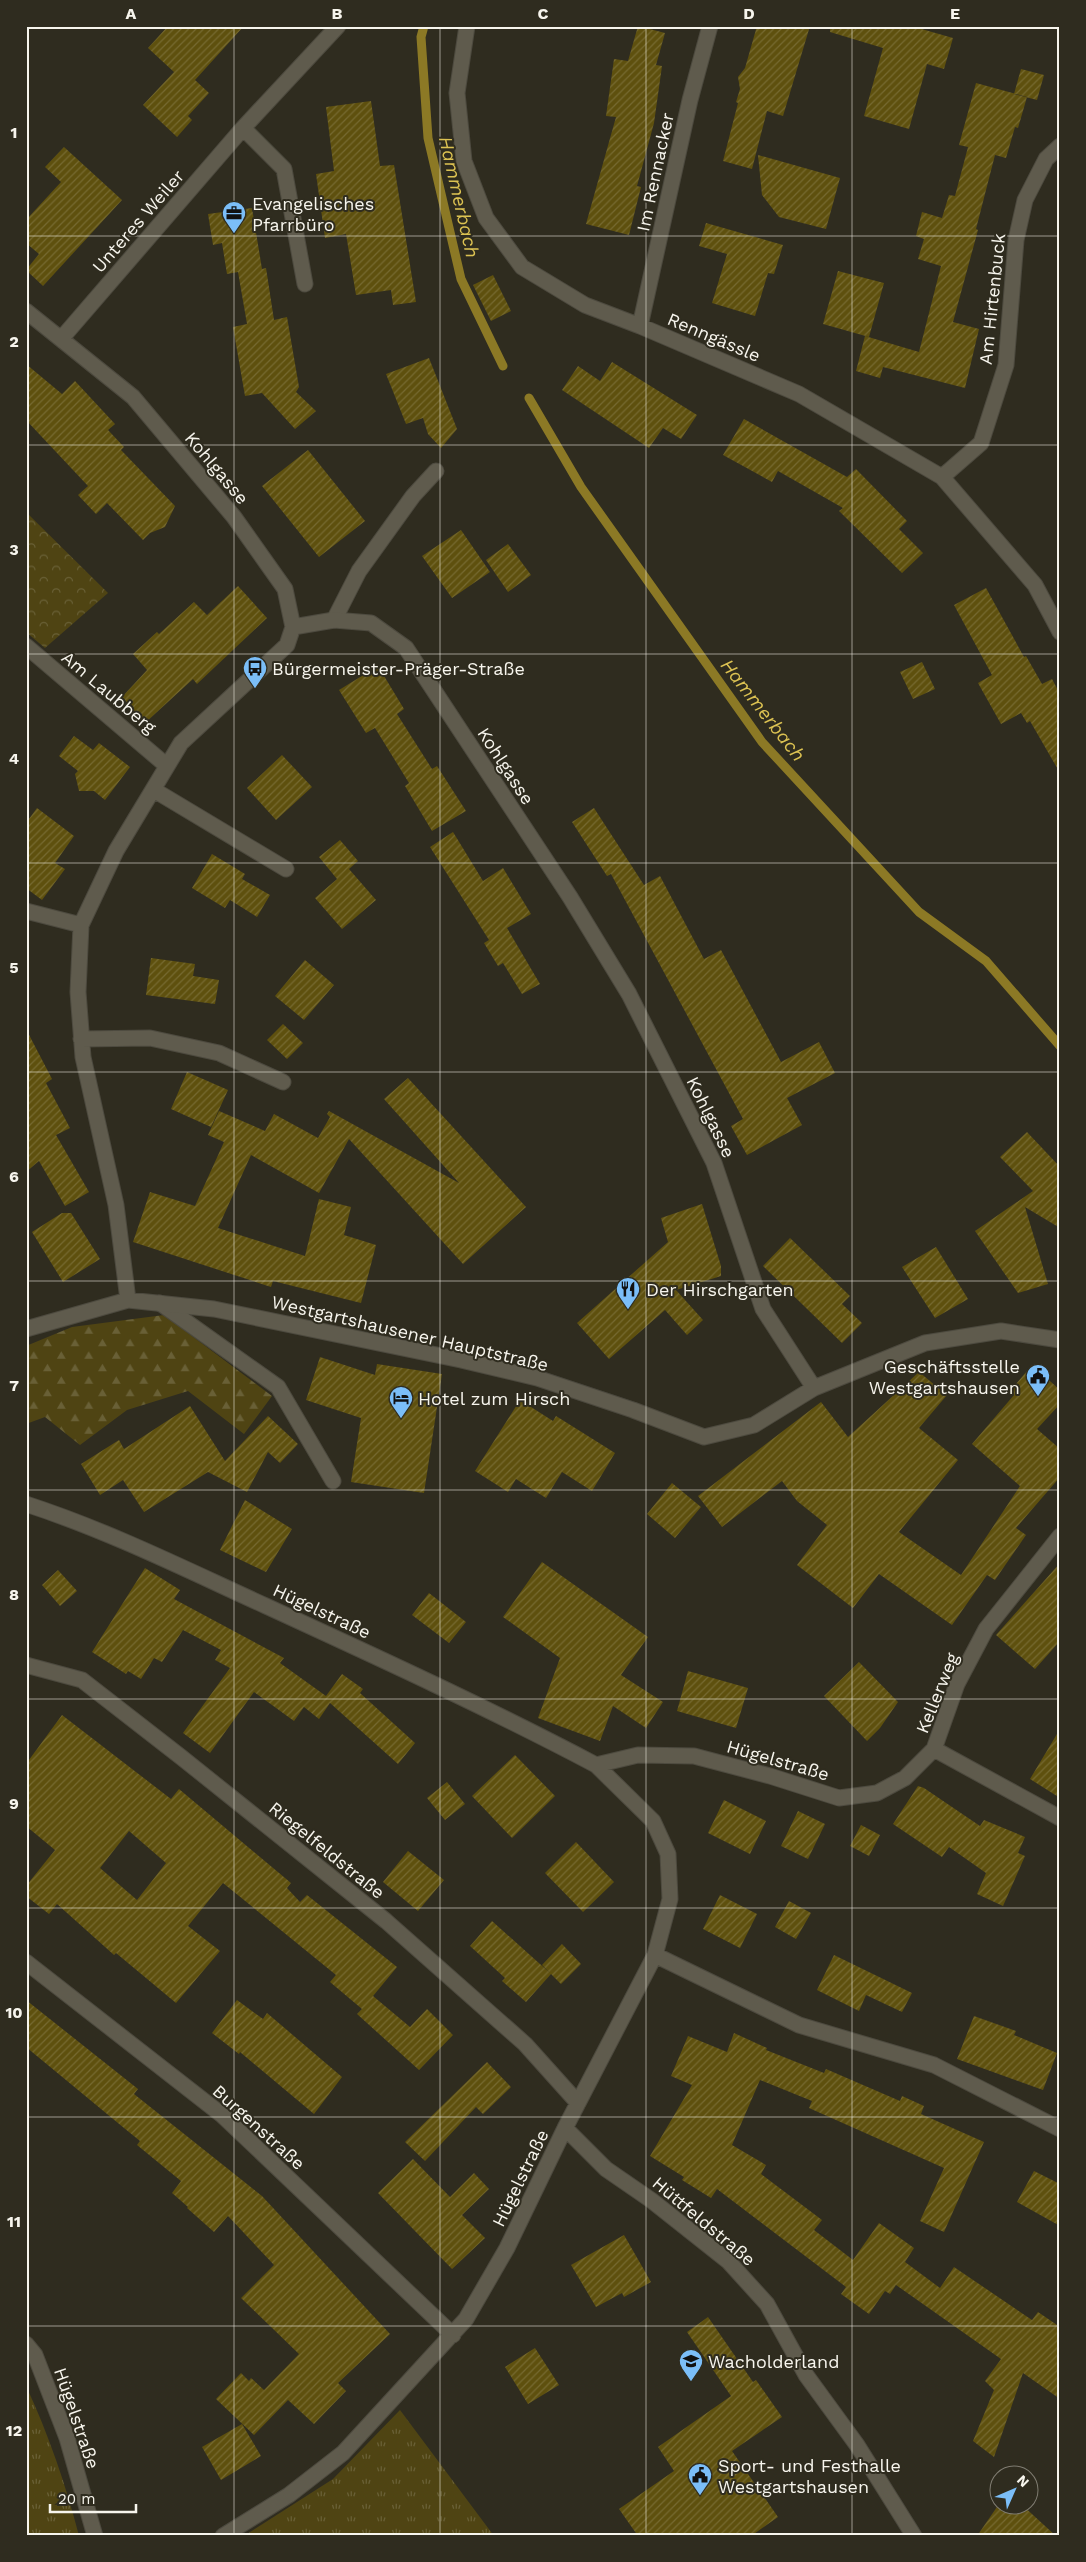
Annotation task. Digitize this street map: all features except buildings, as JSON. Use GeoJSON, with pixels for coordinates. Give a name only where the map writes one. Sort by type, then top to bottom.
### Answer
{"type":"FeatureCollection","features":[{"type":"Feature","properties":{"kind":"street","name":"Unteres Weiler"},"geometry":{"type":"LineString","coordinates":[[61,339],[243,128],[338,26]]}},
{"type":"Feature","properties":{"kind":"street","name":"Renngässle"},"geometry":{"type":"LineString","coordinates":[[467,26],[457,92],[464,161],[486,218],[522,267],[584,305],[640,326],[799,394],[942,477],[1035,586],[1060,632]]}},
{"type":"Feature","properties":{"kind":"street","name":"Im Rennacker"},"geometry":{"type":"LineString","coordinates":[[640,326],[690,100],[710,26]]}},
{"type":"Feature","properties":{"kind":"street"},"geometry":{"type":"LineString","coordinates":[[243,128],[284,169],[305,284]]}},
{"type":"Feature","properties":{"kind":"street","name":"Am Hirtenbuck"},"geometry":{"type":"LineString","coordinates":[[942,477],[981,443],[1006,365],[1016,240],[1025,200],[1046,159],[1060,146]]}},
{"type":"Feature","properties":{"kind":"street","name":"Kohlgasse"},"geometry":{"type":"LineString","coordinates":[[26,311],[133,397],[234,517],[284,589],[293,627],[334,620],[371,623],[406,648],[570,897],[629,994],[714,1163],[763,1309],[814,1388]]}},
{"type":"Feature","properties":{"kind":"street"},"geometry":{"type":"LineString","coordinates":[[334,620],[359,571],[414,496],[436,471]]}},
{"type":"Feature","properties":{"kind":"street"},"geometry":{"type":"LineString","coordinates":[[128,1300],[116,1205],[83,1057],[78,992],[81,925],[116,852],[181,743],[287,645],[293,627]]}},
{"type":"Feature","properties":{"kind":"street","name":"Am Laubberg"},"geometry":{"type":"LineString","coordinates":[[26,646],[167,766]]}},
{"type":"Feature","properties":{"kind":"street"},"geometry":{"type":"LineString","coordinates":[[154,790],[286,869]]}},
{"type":"Feature","properties":{"kind":"street"},"geometry":{"type":"LineString","coordinates":[[26,911],[81,925]]}},
{"type":"Feature","properties":{"kind":"street"},"geometry":{"type":"LineString","coordinates":[[81,1039],[150,1038],[219,1053],[283,1082]]}},
{"type":"Feature","properties":{"kind":"street","name":"Westgartshausener Hauptstraße"},"geometry":{"type":"LineString","coordinates":[[26,1329],[128,1300],[224,1311],[461,1360],[537,1378],[704,1437],[754,1425],[814,1388],[924,1343],[1001,1331],[1060,1340]]}},
{"type":"Feature","properties":{"kind":"street"},"geometry":{"type":"LineString","coordinates":[[160,1303],[278,1388],[333,1481]]}},
{"type":"Feature","properties":{"kind":"street","name":"Hügelstraße"},"geometry":{"type":"LineString","coordinates":[[26,1504],[73,1519],[168,1561],[427,1680],[596,1765],[652,1821],[668,1854],[670,1899],[655,1955],[565,2128],[507,2248],[466,2319],[343,2453],[289,2495],[223,2536]]}},
{"type":"Feature","properties":{"kind":"street","name":"Kellerweg"},"geometry":{"type":"LineString","coordinates":[[1060,1536],[986,1629],[957,1684],[934,1749],[1060,1818]]}},
{"type":"Feature","properties":{"kind":"street","name":"Riegelfeldstraße"},"geometry":{"type":"LineString","coordinates":[[26,1664],[82,1680],[181,1757],[393,1928],[525,2044],[578,2103]]}},
{"type":"Feature","properties":{"kind":"street","name":"Hügelstraße"},"geometry":{"type":"LineString","coordinates":[[596,1765],[638,1755],[694,1756],[770,1776],[839,1798],[877,1793],[905,1778],[934,1749]]}},
{"type":"Feature","properties":{"kind":"street"},"geometry":{"type":"LineString","coordinates":[[655,1955],[799,2025],[934,2065],[1060,2128]]}},
{"type":"Feature","properties":{"kind":"street","name":"Burgenstraße"},"geometry":{"type":"LineString","coordinates":[[26,1962],[222,2115],[453,2335]]}},
{"type":"Feature","properties":{"kind":"street","name":"Hüttfeldstraße"},"geometry":{"type":"LineString","coordinates":[[565,2128],[606,2169],[652,2200],[728,2261],[767,2304],[806,2376],[857,2445],[914,2536]]}},
{"type":"Feature","properties":{"kind":"street","name":"Hügelstraße"},"geometry":{"type":"LineString","coordinates":[[26,2344],[35,2355],[66,2438],[95,2536]]}},
{"type":"Feature","properties":{"kind":"green space"},"geometry":{"type":"Polygon","coordinates":[[[26,512],[108,593],[45,648],[26,632],[26,512]]]}},
{"type":"Feature","properties":{"kind":"green space"},"geometry":{"type":"Polygon","coordinates":[[[164,1315],[272,1396],[244,1434],[188,1391],[127,1410],[80,1445],[45,1417],[26,1424],[26,1346],[72,1327],[164,1315]]]}},
{"type":"Feature","properties":{"kind":"green space"},"geometry":{"type":"Polygon","coordinates":[[[26,2386],[56,2460],[79,2536],[26,2536],[26,2386]]]}},
{"type":"Feature","properties":{"kind":"green space"},"geometry":{"type":"Polygon","coordinates":[[[400,2410],[494,2536],[244,2536],[333,2479],[400,2410]]]}},
{"type":"Feature","properties":{"kind":"waterway","name":"Hammerbach"},"geometry":{"type":"LineString","coordinates":[[424,26],[421,37],[428,138],[461,279],[503,366]]}},
{"type":"Feature","properties":{"kind":"waterway","name":"Hammerbach"},"geometry":{"type":"LineString","coordinates":[[529,398],[581,487],[762,742],[919,912],[986,961],[1060,1046]]}},
{"type":"Feature","properties":{"kind":"place","name":"Evangelisches Pfarrbüro"},"geometry":{"type":"Point","coordinates":[234,234]}},
{"type":"Feature","properties":{"kind":"place","name":"Bürgermeister-Präger-Straße"},"geometry":{"type":"Point","coordinates":[255,689]}},
{"type":"Feature","properties":{"kind":"place","name":"Der Hirschgarten"},"geometry":{"type":"Point","coordinates":[628,1310]}},
{"type":"Feature","properties":{"kind":"place","name":"Geschäftsstelle Westgartshausen"},"geometry":{"type":"Point","coordinates":[1038,1397]}},
{"type":"Feature","properties":{"kind":"place","name":"Hotel zum Hirsch"},"geometry":{"type":"Point","coordinates":[401,1419]}},
{"type":"Feature","properties":{"kind":"place","name":"Wacholderland"},"geometry":{"type":"Point","coordinates":[691,2382]}},
{"type":"Feature","properties":{"kind":"place","name":"Sport- und Festhalle Westgartshausen"},"geometry":{"type":"Point","coordinates":[700,2496]}}]}
